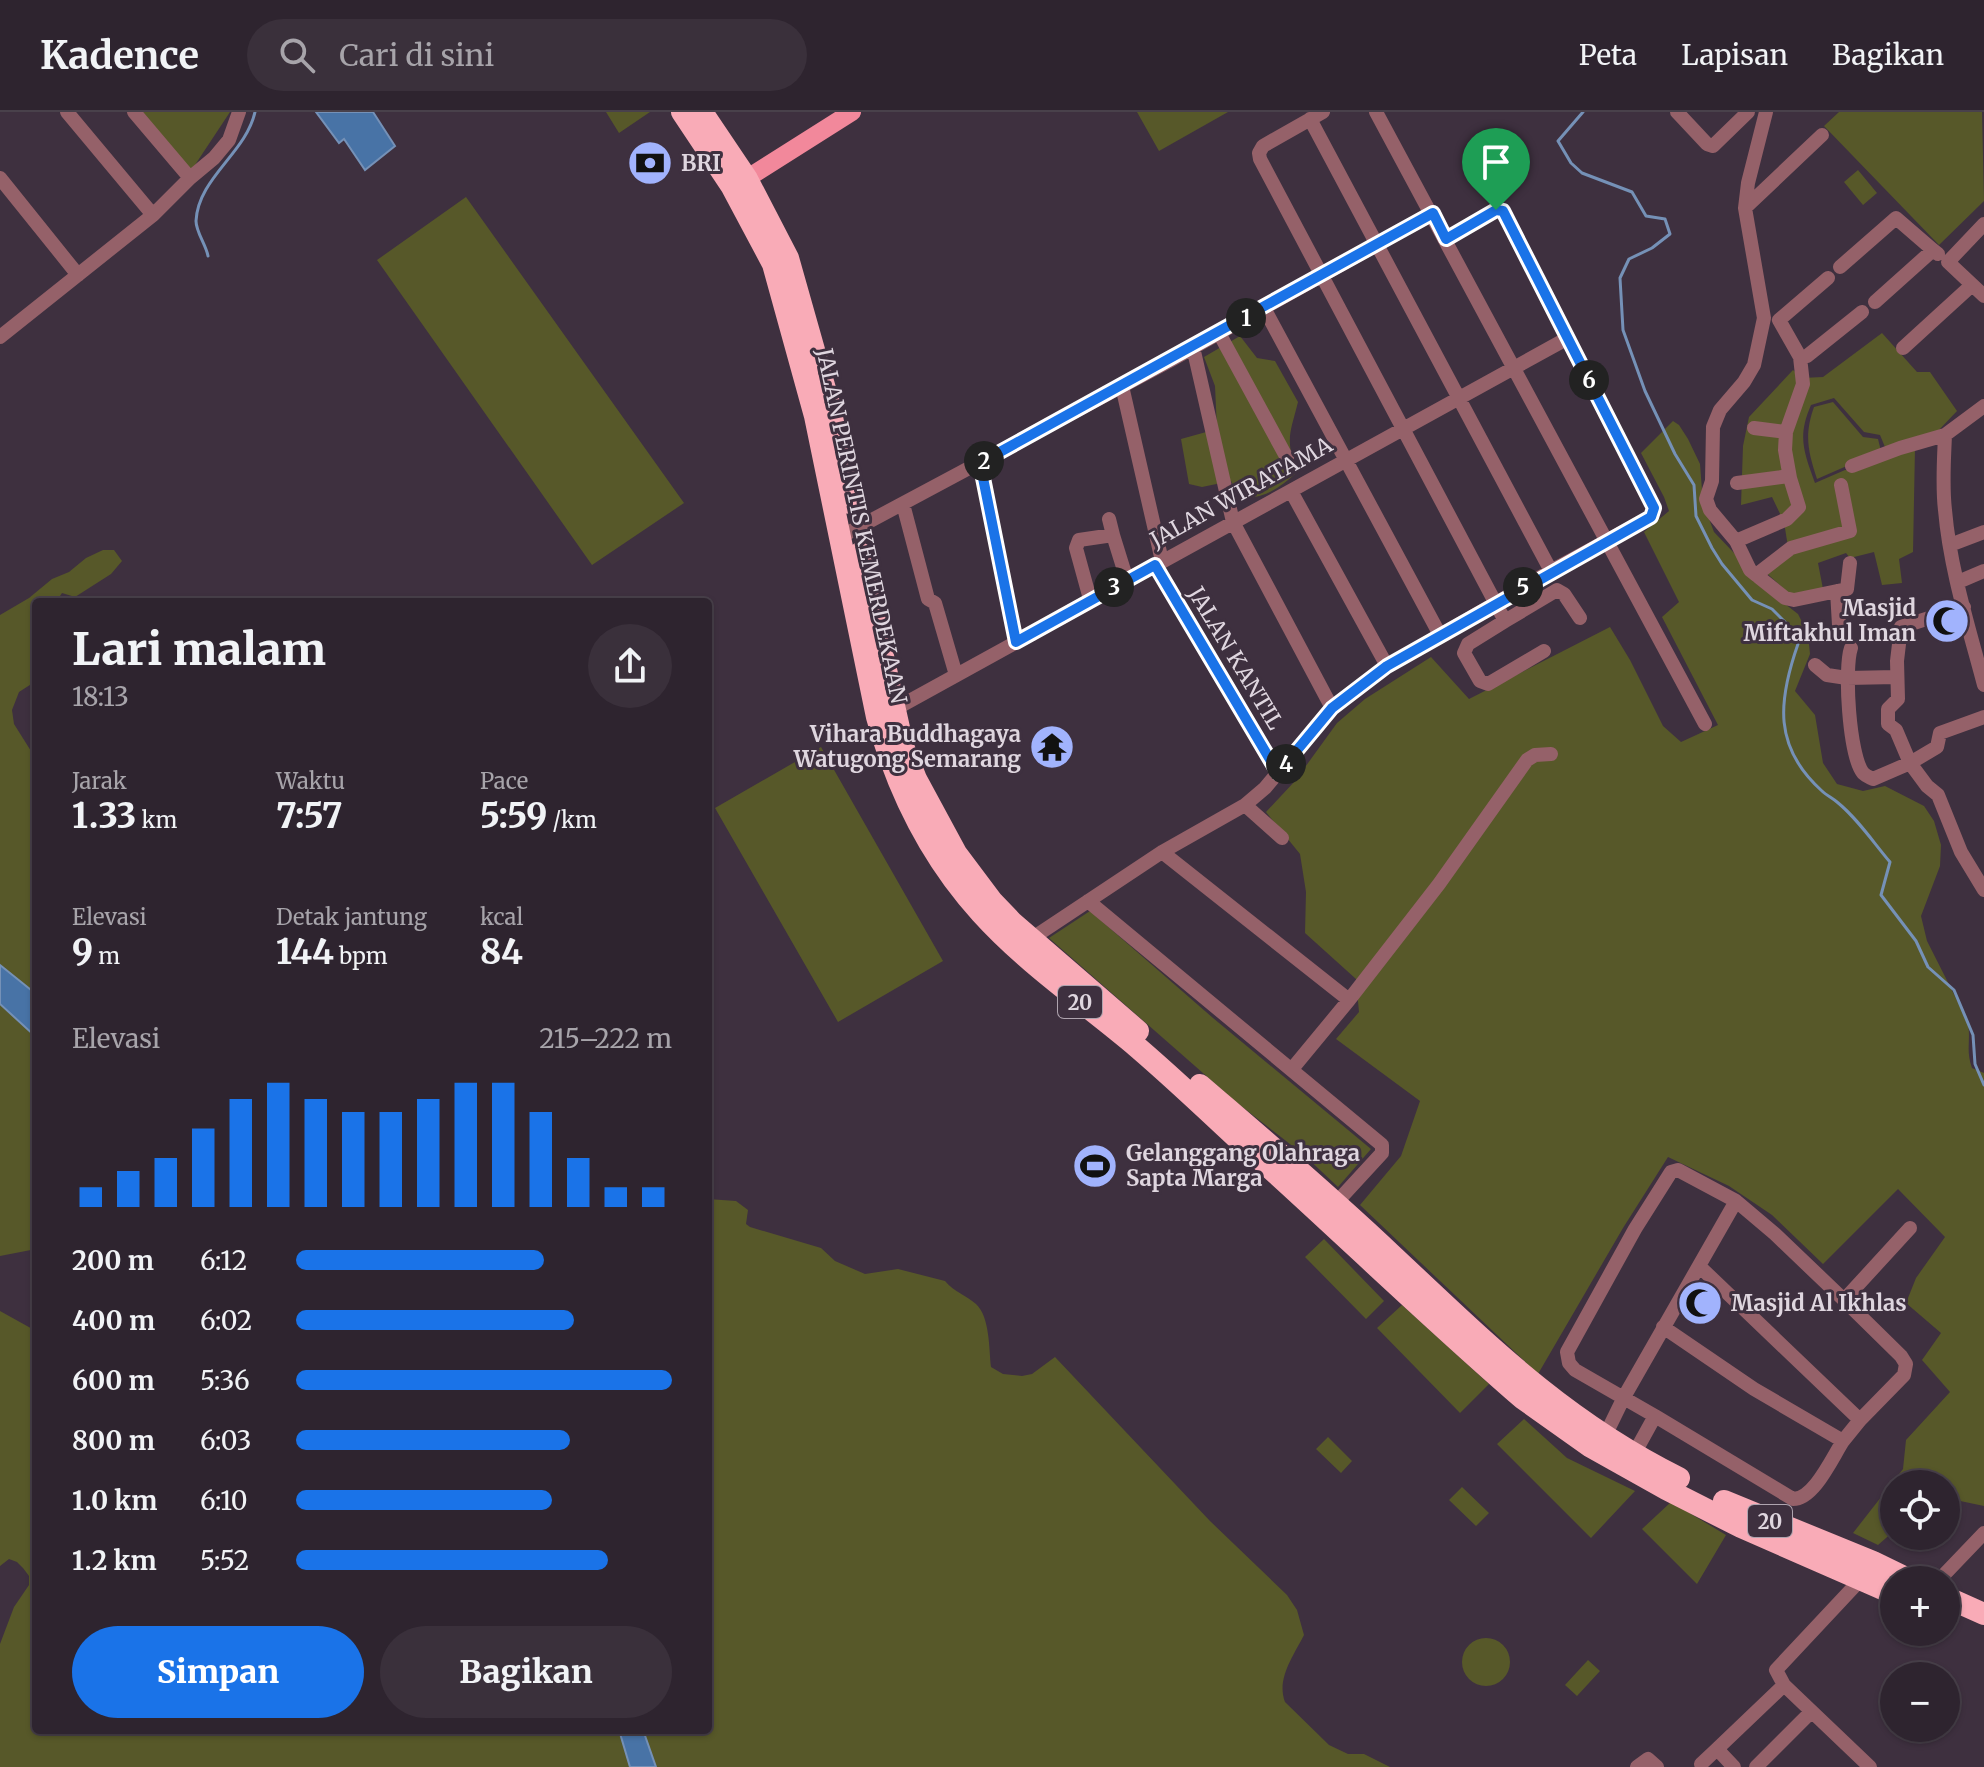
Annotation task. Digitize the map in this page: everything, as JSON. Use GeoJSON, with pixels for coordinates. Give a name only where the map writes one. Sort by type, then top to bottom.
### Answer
{"type":"FeatureCollection","features":[{"type":"Feature","properties":{"kind":"highway","name":"JALAN PERINTIS KEMERDEKAAN"},"geometry":{"type":"LineString","coordinates":[[682,112],[740,183]]}},
{"type":"Feature","properties":{"kind":"highway","name":"JALAN PERINTIS KEMERDEKAAN"},"geometry":{"type":"LineString","coordinates":[[702,112],[740,183],[788,258],[798,288],[829,403],[871,691],[887,752],[905,795],[941,862],[980,912],[1002,934],[1336,1203],[1511,1366],[1631,1461]]}},
{"type":"Feature","properties":{"kind":"highway","name":"JALAN PERINTIS KEMERDEKAAN"},"geometry":{"type":"LineString","coordinates":[[849,534],[903,746],[916,779],[956,853],[992,901],[1522,1398],[1591,1447],[1631,1461],[1867,1571],[1880,1574]]}},
{"type":"Feature","properties":{"kind":"highway","name":"JALAN PERINTIS KEMERDEKAAN"},"geometry":{"type":"LineString","coordinates":[[1867,1571],[1880,1582]]}},
{"type":"Feature","properties":{"kind":"highway"},"geometry":{"type":"LineString","coordinates":[[1960,1603],[1984,1614]]}},
{"type":"Feature","properties":{"kind":"highway"},"geometry":{"type":"LineString","coordinates":[[1960,1619],[1984,1628]]}},
{"type":"Feature","properties":{"kind":"main road"},"geometry":{"type":"LineString","coordinates":[[740,183],[852,112]]}},
{"type":"Feature","properties":{"kind":"street"},"geometry":{"type":"LineString","coordinates":[[67,112],[153,215]]}},
{"type":"Feature","properties":{"kind":"street"},"geometry":{"type":"LineString","coordinates":[[134,112],[190,178]]}},
{"type":"Feature","properties":{"kind":"street"},"geometry":{"type":"LineString","coordinates":[[0,337],[153,215],[214,158],[229,140],[239,112]]}},
{"type":"Feature","properties":{"kind":"street"},"geometry":{"type":"LineString","coordinates":[[1376,112],[1705,724]]}},
{"type":"Feature","properties":{"kind":"street"},"geometry":{"type":"LineString","coordinates":[[1677,112],[1707,144],[1717,145],[1748,112]]}},
{"type":"Feature","properties":{"kind":"street"},"geometry":{"type":"LineString","coordinates":[[1736,541],[1787,519],[1799,507],[1785,450],[1786,432],[1803,384],[1800,357],[1771,319],[1745,208],[1748,183],[1766,112]]}},
{"type":"Feature","properties":{"kind":"street"},"geometry":{"type":"LineString","coordinates":[[1505,621],[1321,276],[1259,153],[1263,146],[1317,116],[1378,244],[1551,571]]}},
{"type":"Feature","properties":{"kind":"street"},"geometry":{"type":"LineString","coordinates":[[1745,208],[1822,135]]}},
{"type":"Feature","properties":{"kind":"street"},"geometry":{"type":"LineString","coordinates":[[0,178],[78,275]]}},
{"type":"Feature","properties":{"kind":"street"},"geometry":{"type":"LineString","coordinates":[[1031,939],[1162,852],[1245,805],[1278,773],[1332,708],[1387,666],[1651,517],[1654,508],[1503,211],[1496,210],[1446,239]]}},
{"type":"Feature","properties":{"kind":"street"},"geometry":{"type":"LineString","coordinates":[[849,534],[1433,213]]}},
{"type":"Feature","properties":{"kind":"street"},"geometry":{"type":"LineString","coordinates":[[1840,267],[1896,218],[1984,296]]}},
{"type":"Feature","properties":{"kind":"street"},"geometry":{"type":"LineString","coordinates":[[1948,262],[1984,224]]}},
{"type":"Feature","properties":{"kind":"street"},"geometry":{"type":"LineString","coordinates":[[1875,302],[1933,250]]}},
{"type":"Feature","properties":{"kind":"street"},"geometry":{"type":"LineString","coordinates":[[1828,278],[1771,319],[1754,365],[1720,410],[1713,427],[1712,481],[1706,499],[1710,510],[1736,541],[1750,570],[1785,598],[1794,600],[1849,587],[1850,563]]}},
{"type":"Feature","properties":{"kind":"street"},"geometry":{"type":"LineString","coordinates":[[1903,348],[1972,285]]}},
{"type":"Feature","properties":{"kind":"street"},"geometry":{"type":"LineString","coordinates":[[1264,308],[1440,635]]}},
{"type":"Feature","properties":{"kind":"street"},"geometry":{"type":"LineString","coordinates":[[1800,357],[1807,356],[1862,312]]}},
{"type":"Feature","properties":{"kind":"street"},"geometry":{"type":"LineString","coordinates":[[1219,333],[1287,458]]}},
{"type":"Feature","properties":{"kind":"street","name":"JALAN WIRATAMA"},"geometry":{"type":"LineString","coordinates":[[895,709],[1568,338]]}},
{"type":"Feature","properties":{"kind":"street"},"geometry":{"type":"LineString","coordinates":[[1193,347],[1233,522],[1332,708]]}},
{"type":"Feature","properties":{"kind":"street","name":"JALAN KANTIL"},"geometry":{"type":"LineString","coordinates":[[1122,386],[1158,563],[1278,773]]}},
{"type":"Feature","properties":{"kind":"street"},"geometry":{"type":"LineString","coordinates":[[1852,466],[1945,435],[1984,406]]}},
{"type":"Feature","properties":{"kind":"street"},"geometry":{"type":"LineString","coordinates":[[1754,428],[1786,432]]}},
{"type":"Feature","properties":{"kind":"street"},"geometry":{"type":"LineString","coordinates":[[1945,435],[1944,494],[1950,545],[1964,607],[1977,630],[1984,685]]}},
{"type":"Feature","properties":{"kind":"street"},"geometry":{"type":"LineString","coordinates":[[980,463],[1016,642]]}},
{"type":"Feature","properties":{"kind":"street"},"geometry":{"type":"LineString","coordinates":[[1737,483],[1789,476]]}},
{"type":"Feature","properties":{"kind":"street"},"geometry":{"type":"LineString","coordinates":[[1756,575],[1791,548],[1850,531],[1841,485]]}},
{"type":"Feature","properties":{"kind":"street"},"geometry":{"type":"LineString","coordinates":[[1291,491],[1387,666]]}},
{"type":"Feature","properties":{"kind":"street"},"geometry":{"type":"LineString","coordinates":[[903,504],[928,599],[935,603],[956,675]]}},
{"type":"Feature","properties":{"kind":"street"},"geometry":{"type":"LineString","coordinates":[[1109,519],[1127,580]]}},
{"type":"Feature","properties":{"kind":"street"},"geometry":{"type":"LineString","coordinates":[[1950,545],[1984,532]]}},
{"type":"Feature","properties":{"kind":"street"},"geometry":{"type":"LineString","coordinates":[[1090,599],[1076,542],[1113,535]]}},
{"type":"Feature","properties":{"kind":"street"},"geometry":{"type":"LineString","coordinates":[[1958,582],[1984,571]]}},
{"type":"Feature","properties":{"kind":"street"},"geometry":{"type":"LineString","coordinates":[[1544,651],[1488,684],[1480,681],[1464,648],[1557,590],[1564,594],[1580,618]]}},
{"type":"Feature","properties":{"kind":"street"},"geometry":{"type":"LineString","coordinates":[[1837,591],[1839,625]]}},
{"type":"Feature","properties":{"kind":"street"},"geometry":{"type":"LineString","coordinates":[[1964,607],[1903,624],[1896,677],[1898,699],[1888,709],[1888,724],[1896,730],[1910,763],[1938,795],[1961,852],[1984,890]]}},
{"type":"Feature","properties":{"kind":"street"},"geometry":{"type":"LineString","coordinates":[[1851,648],[1847,678],[1853,743],[1864,774],[1873,779],[1937,747],[1940,733],[1984,717]]}},
{"type":"Feature","properties":{"kind":"street"},"geometry":{"type":"LineString","coordinates":[[1815,665],[1827,675],[1847,678],[1896,677]]}},
{"type":"Feature","properties":{"kind":"street"},"geometry":{"type":"LineString","coordinates":[[1292,1069],[1439,884],[1527,760],[1535,755],[1551,754]]}},
{"type":"Feature","properties":{"kind":"street"},"geometry":{"type":"LineString","coordinates":[[1245,805],[1282,838]]}},
{"type":"Feature","properties":{"kind":"street"},"geometry":{"type":"LineString","coordinates":[[1162,852],[1349,1000]]}},
{"type":"Feature","properties":{"kind":"street"},"geometry":{"type":"LineString","coordinates":[[1088,901],[1382,1145],[1382,1153],[1336,1203]]}},
{"type":"Feature","properties":{"kind":"street"},"geometry":{"type":"LineString","coordinates":[[1678,1170],[1736,1201],[1844,1300],[1906,1364],[1899,1382],[1860,1420],[1810,1493],[1802,1499],[1793,1499],[1575,1370],[1569,1363],[1567,1352],[1635,1229],[1671,1172],[1678,1170]]}},
{"type":"Feature","properties":{"kind":"street"},"geometry":{"type":"LineString","coordinates":[[1604,1438],[1624,1397],[1736,1201]]}},
{"type":"Feature","properties":{"kind":"street"},"geometry":{"type":"LineString","coordinates":[[1844,1300],[1910,1228]]}},
{"type":"Feature","properties":{"kind":"street"},"geometry":{"type":"LineString","coordinates":[[1699,1266],[1860,1420]]}},
{"type":"Feature","properties":{"kind":"street"},"geometry":{"type":"LineString","coordinates":[[1663,1327],[1754,1389],[1843,1441]]}},
{"type":"Feature","properties":{"kind":"street"},"geometry":{"type":"LineString","coordinates":[[1631,1461],[1655,1416]]}},
{"type":"Feature","properties":{"kind":"street"},"geometry":{"type":"LineString","coordinates":[[1952,1566],[1984,1533]]}},
{"type":"Feature","properties":{"kind":"street"},"geometry":{"type":"LineString","coordinates":[[1867,1571],[1776,1670],[1784,1685],[1870,1767]]}},
{"type":"Feature","properties":{"kind":"street"},"geometry":{"type":"LineString","coordinates":[[1701,1764],[1784,1685]]}},
{"type":"Feature","properties":{"kind":"street"},"geometry":{"type":"LineString","coordinates":[[1756,1767],[1811,1712]]}},
{"type":"Feature","properties":{"kind":"street"},"geometry":{"type":"LineString","coordinates":[[1717,1749],[1734,1767]]}},
{"type":"Feature","properties":{"kind":"shaded area"},"geometry":{"type":"Polygon","coordinates":[[[141,112],[230,112],[191,171],[141,112]]]}},
{"type":"Feature","properties":{"kind":"shaded area"},"geometry":{"type":"Polygon","coordinates":[[[606,112],[650,112],[619,133],[606,112]]]}},
{"type":"Feature","properties":{"kind":"shaded area"},"geometry":{"type":"Polygon","coordinates":[[[1137,112],[1228,112],[1159,151],[1137,112]]]}},
{"type":"Feature","properties":{"kind":"shaded area"},"geometry":{"type":"Polygon","coordinates":[[[1839,112],[1982,112],[1984,201],[1939,245],[1824,126],[1839,112]]]}},
{"type":"Feature","properties":{"kind":"shaded area"},"geometry":{"type":"Polygon","coordinates":[[[1858,170],[1877,193],[1863,205],[1844,182],[1858,170]]]}},
{"type":"Feature","properties":{"kind":"shaded area"},"geometry":{"type":"Polygon","coordinates":[[[466,197],[684,503],[592,565],[377,260],[466,197]]]}},
{"type":"Feature","properties":{"kind":"shaded area"},"geometry":{"type":"Polygon","coordinates":[[[1882,333],[1917,372],[1930,372],[1957,411],[1938,431],[1885,447],[1880,435],[1864,432],[1834,398],[1811,405],[1804,426],[1804,444],[1815,483],[1845,470],[1857,471],[1915,448],[1913,552],[1899,559],[1902,583],[1882,585],[1874,552],[1850,558],[1846,553],[1818,563],[1823,589],[1793,597],[1761,568],[1788,547],[1784,522],[1772,497],[1741,505],[1743,446],[1749,417],[1793,370],[1802,378],[1823,377],[1882,333]]]}},
{"type":"Feature","properties":{"kind":"shaded area"},"geometry":{"type":"Polygon","coordinates":[[[1240,336],[1257,358],[1275,361],[1298,402],[1290,437],[1297,472],[1270,492],[1247,498],[1239,497],[1231,481],[1202,487],[1189,484],[1181,439],[1217,429],[1215,386],[1204,357],[1240,336]]]}},
{"type":"Feature","properties":{"kind":"shaded area"},"geometry":{"type":"Polygon","coordinates":[[[1833,402],[1863,437],[1878,439],[1881,451],[1817,479],[1809,451],[1809,426],[1814,407],[1833,402]]]}},
{"type":"Feature","properties":{"kind":"shaded area"},"geometry":{"type":"Polygon","coordinates":[[[1673,421],[1679,425],[1700,464],[1703,503],[1714,532],[1776,597],[1798,614],[1808,634],[1810,654],[1795,691],[1815,715],[1823,763],[1837,784],[1863,791],[1885,786],[1924,806],[1934,821],[1941,845],[1940,866],[1921,916],[1927,941],[1967,1020],[1972,1068],[1984,1073],[1984,1506],[1960,1501],[1960,1470],[1902,1470],[1906,1440],[1950,1392],[1922,1360],[1941,1333],[1906,1303],[1916,1278],[1945,1237],[1898,1189],[1823,1264],[1772,1215],[1729,1186],[1668,1157],[1538,1374],[1360,1205],[1401,1156],[1420,1101],[1336,1039],[1359,1012],[1356,979],[1305,933],[1306,892],[1300,854],[1266,812],[1295,781],[1337,723],[1365,699],[1431,657],[1469,699],[1610,627],[1663,726],[1681,742],[1718,725],[1662,617],[1679,602],[1644,532],[1669,511],[1641,453],[1673,421]]]}},
{"type":"Feature","properties":{"kind":"shaded area"},"geometry":{"type":"Polygon","coordinates":[[[103,550],[114,550],[122,561],[111,574],[75,597],[62,593],[59,598],[32,598],[32,684],[19,692],[12,710],[14,724],[32,753],[32,991],[0,965],[0,615],[103,550]]]}},
{"type":"Feature","properties":{"kind":"shaded area"},"geometry":{"type":"Polygon","coordinates":[[[821,747],[943,961],[838,1022],[715,808],[821,747]]]}},
{"type":"Feature","properties":{"kind":"shaded area"},"geometry":{"type":"Polygon","coordinates":[[[1090,911],[1371,1149],[1338,1187],[1049,938],[1090,911]]]}},
{"type":"Feature","properties":{"kind":"shaded area"},"geometry":{"type":"Polygon","coordinates":[[[0,1004],[32,1033],[32,1250],[0,1256],[0,1004]]]}},
{"type":"Feature","properties":{"kind":"shaded area"},"geometry":{"type":"Polygon","coordinates":[[[712,1199],[736,1201],[748,1210],[746,1224],[750,1227],[821,1248],[835,1261],[865,1274],[898,1269],[945,1281],[981,1310],[988,1334],[991,1367],[1003,1374],[1032,1374],[1055,1357],[1210,1521],[1287,1595],[1297,1610],[1304,1635],[1284,1676],[1285,1702],[1329,1745],[1348,1754],[1364,1754],[1390,1767],[656,1767],[644,1734],[712,1734],[712,1199]]]}},
{"type":"Feature","properties":{"kind":"shaded area"},"geometry":{"type":"Polygon","coordinates":[[[1324,1239],[1384,1301],[1366,1319],[1305,1257],[1324,1239]]]}},
{"type":"Feature","properties":{"kind":"shaded area"},"geometry":{"type":"Polygon","coordinates":[[[1402,1305],[1489,1384],[1460,1413],[1377,1328],[1402,1305]]]}},
{"type":"Feature","properties":{"kind":"shaded area"},"geometry":{"type":"Polygon","coordinates":[[[0,1311],[32,1329],[32,1734],[620,1734],[630,1767],[0,1767],[0,1644],[14,1607],[29,1585],[29,1576],[17,1562],[9,1559],[0,1566],[0,1311]]]}},
{"type":"Feature","properties":{"kind":"shaded area"},"geometry":{"type":"Polygon","coordinates":[[[1524,1419],[1567,1458],[1635,1491],[1591,1538],[1497,1444],[1524,1419]]]}},
{"type":"Feature","properties":{"kind":"shaded area"},"geometry":{"type":"Polygon","coordinates":[[[1328,1437],[1352,1461],[1341,1473],[1316,1449],[1328,1437]]]}},
{"type":"Feature","properties":{"kind":"shaded area"},"geometry":{"type":"Polygon","coordinates":[[[1462,1487],[1489,1513],[1476,1526],[1449,1500],[1462,1487]]]}},
{"type":"Feature","properties":{"kind":"shaded area"},"geometry":{"type":"Polygon","coordinates":[[[1880,1498],[1880,1543],[1853,1533],[1880,1498]]]}},
{"type":"Feature","properties":{"kind":"shaded area"},"geometry":{"type":"Polygon","coordinates":[[[1671,1502],[1726,1535],[1697,1584],[1642,1529],[1671,1502]]]}},
{"type":"Feature","properties":{"kind":"shaded area"},"geometry":{"type":"Polygon","coordinates":[[[1486,1638],[1503,1645],[1510,1662],[1503,1679],[1486,1686],[1469,1679],[1462,1662],[1469,1645],[1486,1638]]]}},
{"type":"Feature","properties":{"kind":"shaded area"},"geometry":{"type":"Polygon","coordinates":[[[1588,1660],[1600,1671],[1577,1696],[1565,1685],[1588,1660]]]}},
{"type":"Feature","properties":{"kind":"water"},"geometry":{"type":"Polygon","coordinates":[[[316,112],[373,112],[395,146],[365,170],[344,139],[339,143],[316,112]]]}},
{"type":"Feature","properties":{"kind":"water"},"geometry":{"type":"Polygon","coordinates":[[[0,965],[32,991],[32,1033],[0,1004],[0,965]]]}},
{"type":"Feature","properties":{"kind":"water"},"geometry":{"type":"Polygon","coordinates":[[[620,1734],[644,1734],[656,1767],[630,1767],[620,1734]]]}},
{"type":"Feature","properties":{"kind":"waterway"},"geometry":{"type":"LineString","coordinates":[[208,256],[196,225],[199,206],[213,178],[250,127],[255,112]]}},
{"type":"Feature","properties":{"kind":"waterway"},"geometry":{"type":"LineString","coordinates":[[1583,112],[1558,141],[1571,163],[1582,173],[1632,192],[1646,216],[1665,219],[1670,234],[1652,248],[1629,259],[1620,278],[1623,330],[1645,391],[1675,454],[1694,485],[1696,516],[1712,548],[1752,600],[1772,609],[1786,623],[1798,644],[1784,704],[1784,722],[1795,757],[1806,774],[1851,815],[1890,862],[1881,895],[1916,941],[1928,967],[1954,990],[1973,1035],[1975,1064],[1984,1085]]}},
{"type":"Feature","properties":{"kind":"place","name":"BRI"},"geometry":{"type":"Point","coordinates":[650,163]}},
{"type":"Feature","properties":{"kind":"place","name":"Masjid Miftakhul Iman"},"geometry":{"type":"Point","coordinates":[1947,621]}},
{"type":"Feature","properties":{"kind":"place","name":"Vihara Buddhagaya Watugong Semarang"},"geometry":{"type":"Point","coordinates":[1052,747]}},
{"type":"Feature","properties":{"kind":"place","name":"Gelanggang Olahraga Sapta Marga"},"geometry":{"type":"Point","coordinates":[1095,1166]}},
{"type":"Feature","properties":{"kind":"place","name":"Masjid Al Ikhlas"},"geometry":{"type":"Point","coordinates":[1700,1303]}},
{"type":"Feature","properties":{"kind":"route"},"geometry":{"type":"LineString","coordinates":[[1496,210],[1503,211],[1654,508],[1651,517],[1387,666],[1332,708],[1278,773],[1155,565],[1016,642],[980,463],[1433,213],[1446,239],[1496,210]]}}]}
